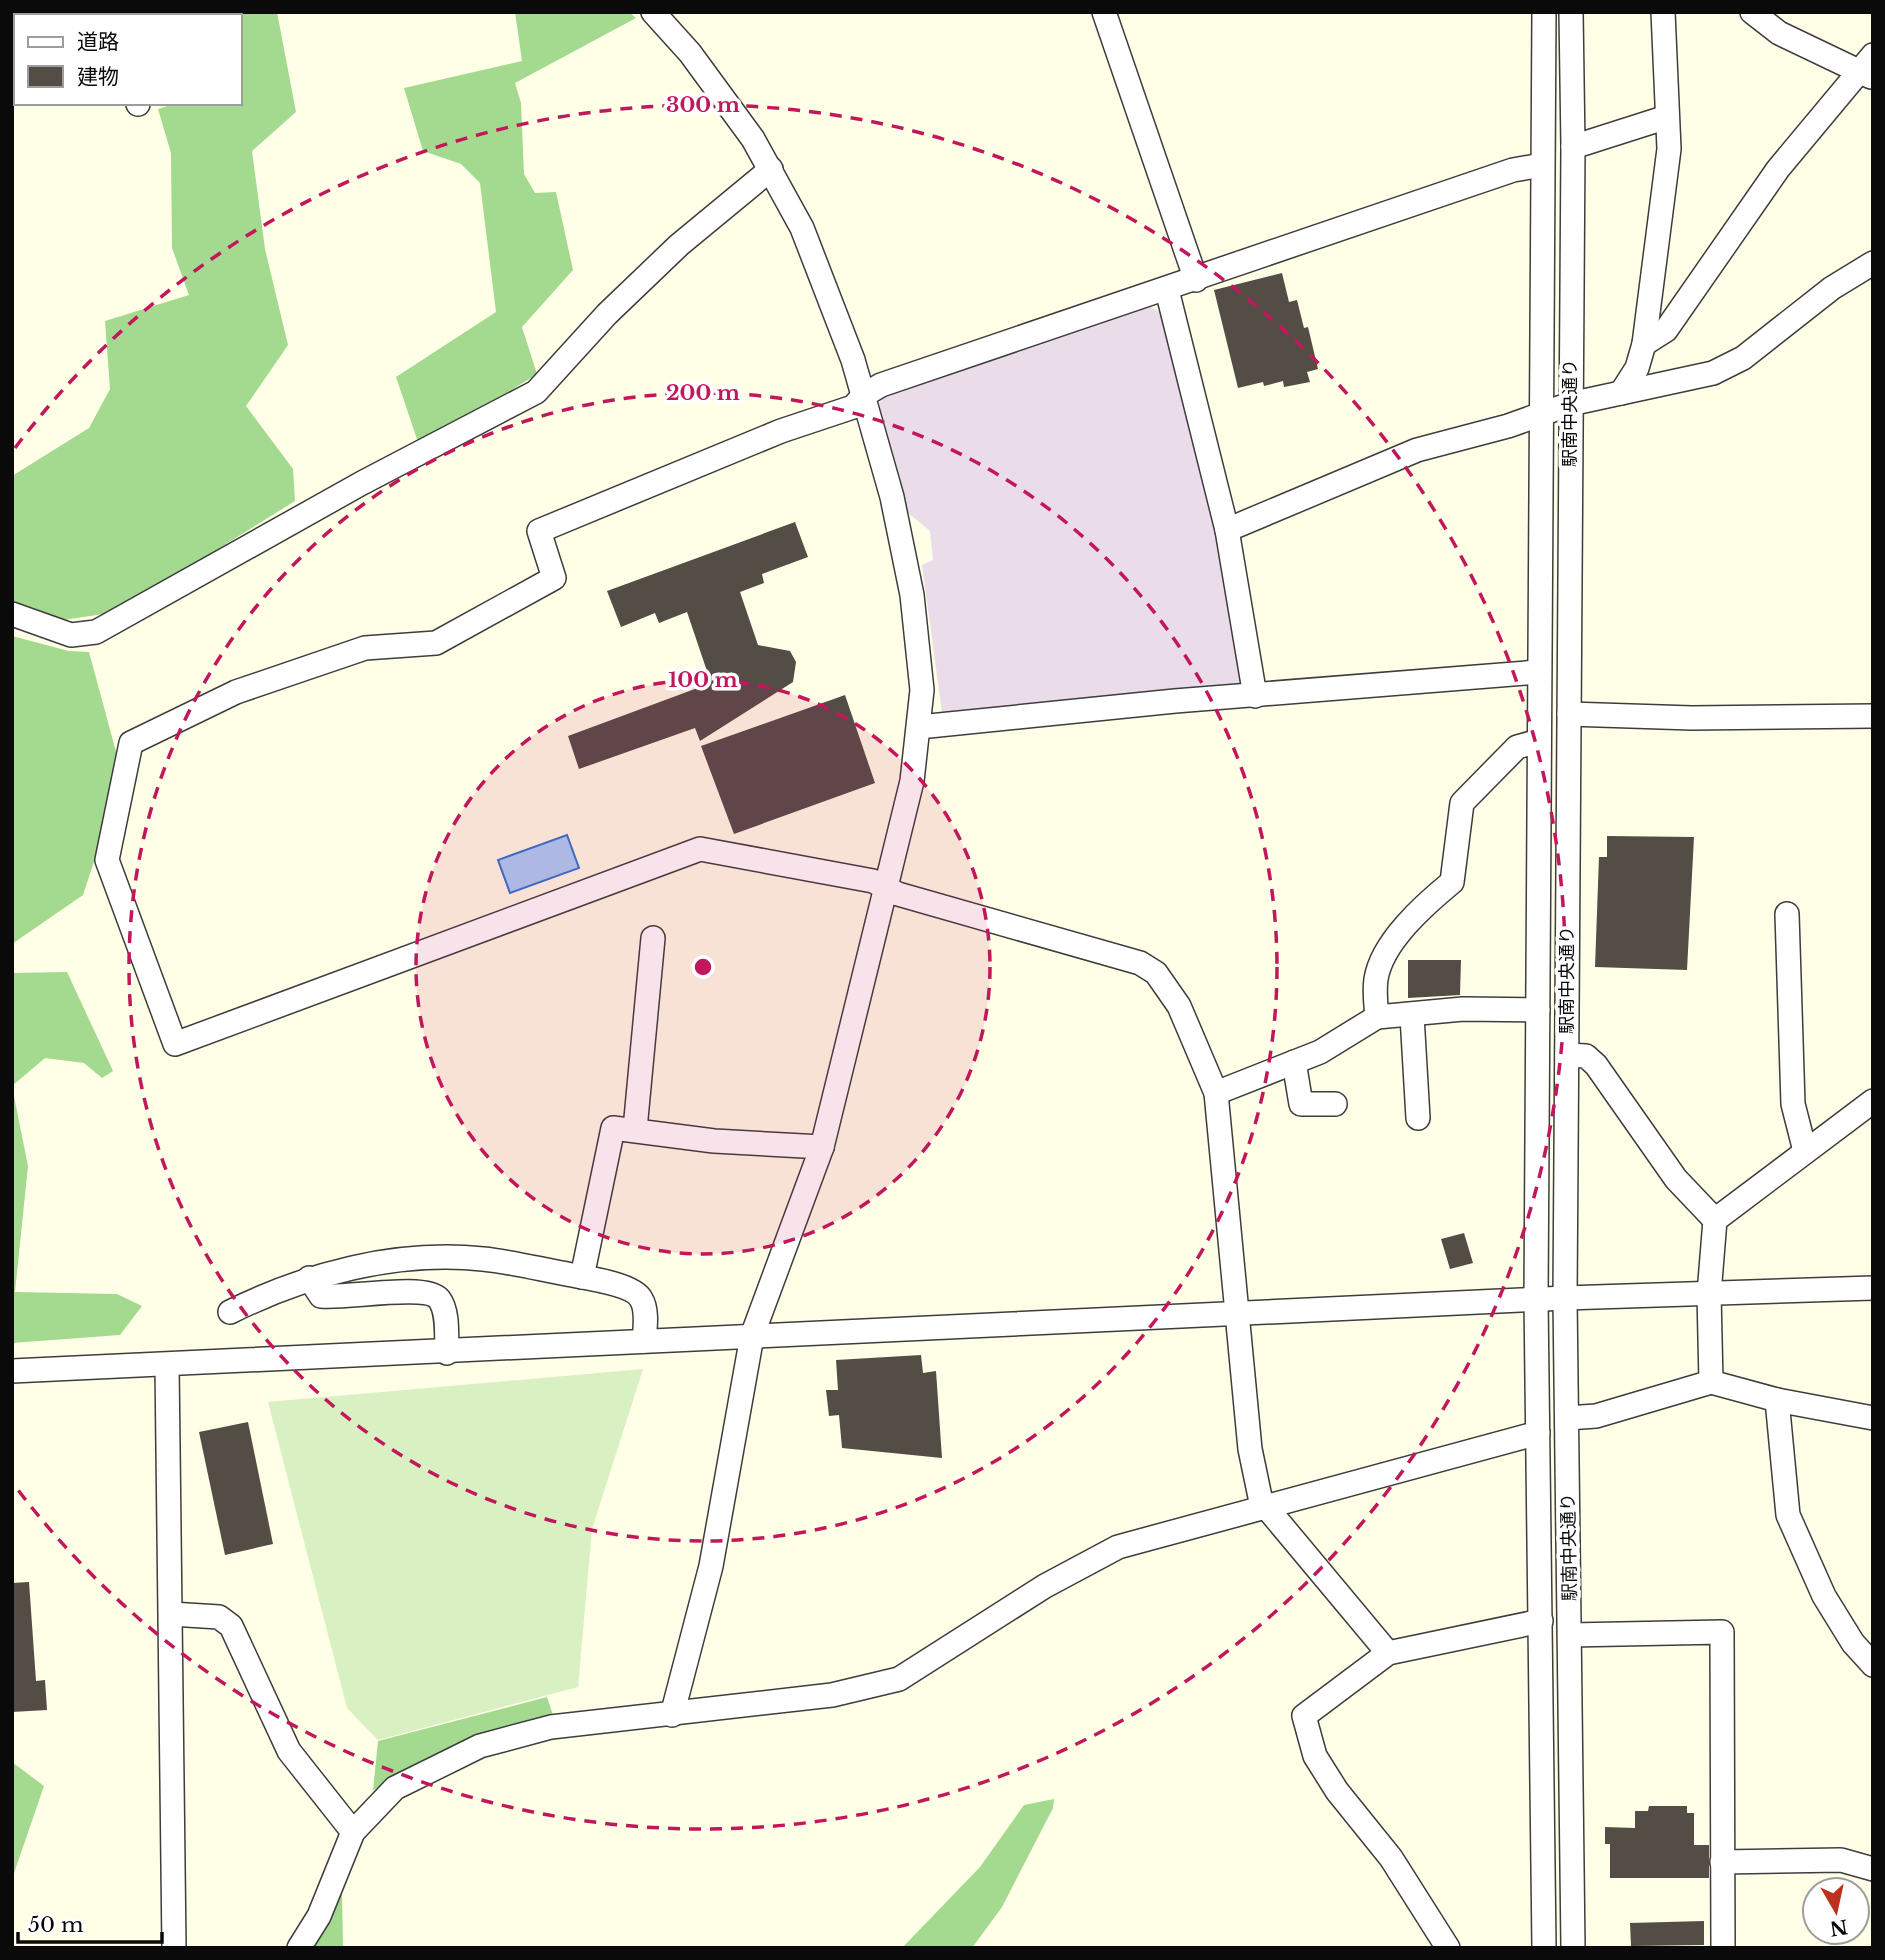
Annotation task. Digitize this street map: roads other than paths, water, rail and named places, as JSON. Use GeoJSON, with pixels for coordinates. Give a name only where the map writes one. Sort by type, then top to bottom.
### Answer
{"type":"FeatureCollection","features":[{"type":"Feature","properties":{"kind":"street"},"geometry":{"type":"LineString","coordinates":[[653,12],[690,53],[771,169],[802,228],[864,395],[892,497],[912,595],[920,653],[919,727],[912,781],[822,1147],[752,1336],[711,1566],[672,1715]]}},
{"type":"Feature","properties":{"kind":"street"},"geometry":{"type":"LineString","coordinates":[[1104,12],[1196,280]]}},
{"type":"Feature","properties":{"kind":"street","name":"駅南中央通り"},"geometry":{"type":"LineString","coordinates":[[1544,12],[1536,1300],[1544,1948]]}},
{"type":"Feature","properties":{"kind":"street","name":"駅南中央通り"},"geometry":{"type":"LineString","coordinates":[[1571,12],[1573,148],[1565,1298],[1573,1948]]}},
{"type":"Feature","properties":{"kind":"street"},"geometry":{"type":"LineString","coordinates":[[1621,393],[1637,368],[1644,344],[1669,149],[1663,12]]}},
{"type":"Feature","properties":{"kind":"street"},"geometry":{"type":"LineString","coordinates":[[1644,344],[1666,330],[1778,169],[1868,68],[1779,33],[1752,12]]}},
{"type":"Feature","properties":{"kind":"street"},"geometry":{"type":"LineString","coordinates":[[1573,148],[1667,117]]}},
{"type":"Feature","properties":{"kind":"street"},"geometry":{"type":"LineString","coordinates":[[1388,1653],[1260,1497],[1250,1449],[1216,1093],[1179,1006],[1156,972],[1140,963],[898,894],[873,881],[701,849],[175,1044],[107,860],[131,743],[236,692],[365,648],[436,643],[554,578],[539,531],[781,431],[853,407],[864,395],[881,385],[1167,290],[1513,170],[1542,165]]}},
{"type":"Feature","properties":{"kind":"street"},"geometry":{"type":"LineString","coordinates":[[12,614],[71,635],[96,632],[362,483],[536,392],[607,314],[670,253],[771,169]]}},
{"type":"Feature","properties":{"kind":"street"},"geometry":{"type":"LineString","coordinates":[[1227,530],[1416,450],[1540,416],[1570,404],[1713,373],[1743,358],[1832,288],[1873,263]]}},
{"type":"Feature","properties":{"kind":"street"},"geometry":{"type":"LineString","coordinates":[[1167,290],[1227,530],[1255,696]]}},
{"type":"Feature","properties":{"kind":"street"},"geometry":{"type":"LineString","coordinates":[[919,727],[1175,701],[1538,672]]}},
{"type":"Feature","properties":{"kind":"street"},"geometry":{"type":"LineString","coordinates":[[1569,714],[1692,718],[1873,716]]}},
{"type":"Feature","properties":{"kind":"street"},"geometry":{"type":"LineString","coordinates":[[1377,1017],[1376,977],[1387,953],[1419,909],[1452,882],[1462,803],[1517,747],[1539,741]]}},
{"type":"Feature","properties":{"kind":"street"},"geometry":{"type":"LineString","coordinates":[[1787,914],[1793,1104],[1805,1152]]}},
{"type":"Feature","properties":{"kind":"street"},"geometry":{"type":"LineString","coordinates":[[635,1129],[653,937]]}},
{"type":"Feature","properties":{"kind":"street"},"geometry":{"type":"LineString","coordinates":[[1216,1093],[1320,1052],[1377,1017],[1412,1016],[1463,1009],[1538,1010]]}},
{"type":"Feature","properties":{"kind":"street"},"geometry":{"type":"LineString","coordinates":[[1412,1016],[1418,1118]]}},
{"type":"Feature","properties":{"kind":"street"},"geometry":{"type":"LineString","coordinates":[[1567,1055],[1586,1056],[1596,1065],[1676,1179],[1715,1220],[1709,1294],[1711,1382]]}},
{"type":"Feature","properties":{"kind":"street"},"geometry":{"type":"LineString","coordinates":[[1294,1062],[1301,1104],[1335,1104]]}},
{"type":"Feature","properties":{"kind":"street"},"geometry":{"type":"LineString","coordinates":[[1715,1220],[1873,1101]]}},
{"type":"Feature","properties":{"kind":"street"},"geometry":{"type":"LineString","coordinates":[[582,1277],[613,1128],[714,1141],[822,1147]]}},
{"type":"Feature","properties":{"kind":"street"},"geometry":{"type":"LineString","coordinates":[[230,1312],[272,1291],[309,1278],[387,1262],[482,1259],[582,1277],[634,1290],[643,1300],[644,1341]]}},
{"type":"Feature","properties":{"kind":"street"},"geometry":{"type":"LineString","coordinates":[[309,1278],[321,1296],[338,1298],[423,1291],[438,1298],[444,1310],[447,1353]]}},
{"type":"Feature","properties":{"kind":"street"},"geometry":{"type":"LineString","coordinates":[[12,1371],[447,1353],[644,1341],[1565,1298],[1873,1288]]}},
{"type":"Feature","properties":{"kind":"street"},"geometry":{"type":"LineString","coordinates":[[167,1365],[174,1948]]}},
{"type":"Feature","properties":{"kind":"street"},"geometry":{"type":"LineString","coordinates":[[1567,1418],[1596,1416],[1711,1382],[1777,1400],[1873,1418]]}},
{"type":"Feature","properties":{"kind":"street"},"geometry":{"type":"LineString","coordinates":[[1777,1400],[1788,1515],[1824,1596],[1853,1643],[1873,1665]]}},
{"type":"Feature","properties":{"kind":"street"},"geometry":{"type":"LineString","coordinates":[[299,1948],[319,1916],[353,1832],[395,1788],[480,1746],[551,1727],[832,1695],[889,1682],[1091,1558],[1118,1547],[1538,1433]]}},
{"type":"Feature","properties":{"kind":"street"},"geometry":{"type":"LineString","coordinates":[[171,1614],[219,1617],[230,1626],[289,1751],[353,1832]]}},
{"type":"Feature","properties":{"kind":"street"},"geometry":{"type":"LineString","coordinates":[[1448,1948],[1391,1858],[1337,1791],[1315,1756],[1304,1716],[1388,1653],[1541,1621]]}},
{"type":"Feature","properties":{"kind":"street"},"geometry":{"type":"LineString","coordinates":[[1570,1635],[1722,1632],[1723,1948]]}},
{"type":"Feature","properties":{"kind":"street"},"geometry":{"type":"LineString","coordinates":[[1722,1862],[1841,1860],[1873,1869]]}},
{"type":"Feature","properties":{"kind":"water"},"geometry":{"type":"Polygon","coordinates":[[[567,835],[579,868],[510,893],[498,860],[567,835]]]}}]}
